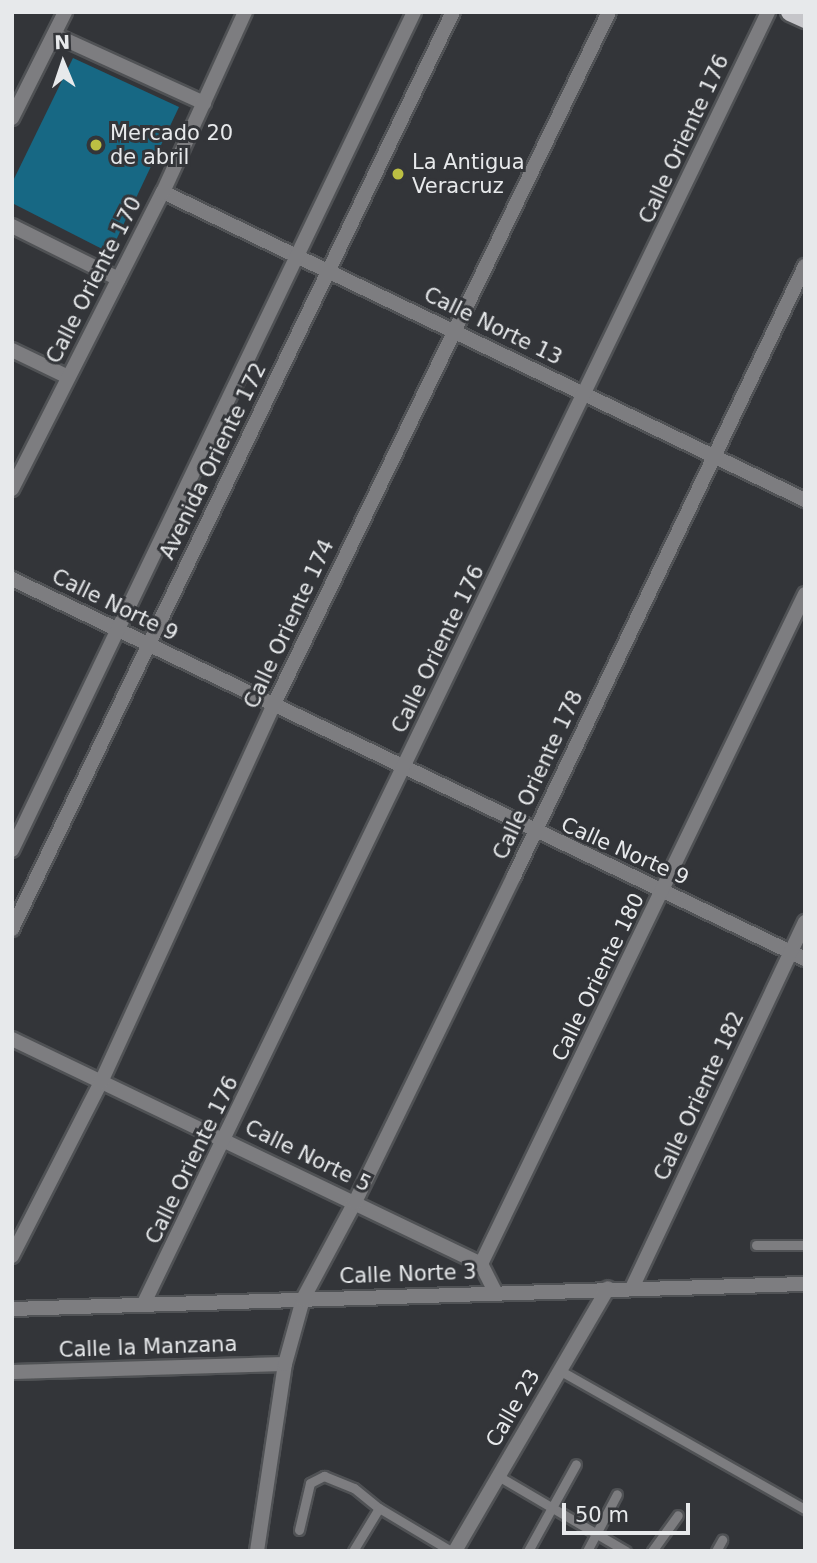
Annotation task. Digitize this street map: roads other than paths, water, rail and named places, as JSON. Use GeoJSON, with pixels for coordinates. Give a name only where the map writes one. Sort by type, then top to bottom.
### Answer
{"type":"FeatureCollection","features":[{"type":"Feature","properties":{"kind":"main road"},"geometry":{"type":"LineString","coordinates":[[790,12],[805,19]]}},
{"type":"Feature","properties":{"kind":"street"},"geometry":{"type":"LineString","coordinates":[[12,118],[65,12]]}},
{"type":"Feature","properties":{"kind":"street","name":"Calle Oriente 170"},"geometry":{"type":"LineString","coordinates":[[12,489],[163,192],[245,12]]}},
{"type":"Feature","properties":{"kind":"street","name":"Avenida Oriente 172"},"geometry":{"type":"LineString","coordinates":[[12,850],[120,630],[414,12]]}},
{"type":"Feature","properties":{"kind":"street","name":"Avenida Oriente 172"},"geometry":{"type":"LineString","coordinates":[[12,929],[146,644],[453,12]]}},
{"type":"Feature","properties":{"kind":"street","name":"Calle Oriente 174"},"geometry":{"type":"LineString","coordinates":[[12,1256],[100,1082],[273,706],[453,329],[609,12]]}},
{"type":"Feature","properties":{"kind":"street","name":"Calle Oriente 176"},"geometry":{"type":"LineString","coordinates":[[144,1303],[226,1140],[768,12]]}},
{"type":"Feature","properties":{"kind":"street"},"geometry":{"type":"LineString","coordinates":[[55,35],[204,103]]}},
{"type":"Feature","properties":{"kind":"street","name":"Calle Norte 13"},"geometry":{"type":"LineString","coordinates":[[163,192],[805,500]]}},
{"type":"Feature","properties":{"kind":"street"},"geometry":{"type":"LineString","coordinates":[[12,226],[119,278]]}},
{"type":"Feature","properties":{"kind":"street","name":"Calle Oriente 178"},"geometry":{"type":"LineString","coordinates":[[257,1551],[285,1364],[303,1298],[355,1202],[805,266]]}},
{"type":"Feature","properties":{"kind":"street"},"geometry":{"type":"LineString","coordinates":[[12,350],[68,377]]}},
{"type":"Feature","properties":{"kind":"street","name":"Calle Norte 9"},"geometry":{"type":"LineString","coordinates":[[12,579],[404,767],[534,833],[663,890],[805,959]]}},
{"type":"Feature","properties":{"kind":"street","name":"Calle Oriente 180"},"geometry":{"type":"LineString","coordinates":[[481,1264],[805,594]]}},
{"type":"Feature","properties":{"kind":"street","name":"Calle Oriente 182"},"geometry":{"type":"LineString","coordinates":[[632,1288],[805,922]]}},
{"type":"Feature","properties":{"kind":"street","name":"Calle Norte 5"},"geometry":{"type":"LineString","coordinates":[[12,1038],[481,1264]]}},
{"type":"Feature","properties":{"kind":"street"},"geometry":{"type":"LineString","coordinates":[[481,1264],[495,1292]]}},
{"type":"Feature","properties":{"kind":"street","name":"Calle Norte 3"},"geometry":{"type":"LineString","coordinates":[[12,1309],[608,1288],[805,1284]]}},
{"type":"Feature","properties":{"kind":"street","name":"Calle 23"},"geometry":{"type":"LineString","coordinates":[[453,1551],[608,1288]]}},
{"type":"Feature","properties":{"kind":"street","name":"Calle la Manzana"},"geometry":{"type":"LineString","coordinates":[[12,1372],[285,1364]]}},
{"type":"Feature","properties":{"kind":"lane"},"geometry":{"type":"LineString","coordinates":[[756,1245],[805,1245]]}},
{"type":"Feature","properties":{"kind":"lane"},"geometry":{"type":"LineString","coordinates":[[559,1370],[805,1509]]}},
{"type":"Feature","properties":{"kind":"lane"},"geometry":{"type":"LineString","coordinates":[[528,1551],[576,1464]]}},
{"type":"Feature","properties":{"kind":"lane"},"geometry":{"type":"LineString","coordinates":[[299,1530],[310,1483],[318,1475],[354,1488],[379,1508],[453,1551]]}},
{"type":"Feature","properties":{"kind":"lane"},"geometry":{"type":"LineString","coordinates":[[498,1476],[626,1551]]}},
{"type":"Feature","properties":{"kind":"lane"},"geometry":{"type":"LineString","coordinates":[[587,1551],[617,1494]]}},
{"type":"Feature","properties":{"kind":"lane"},"geometry":{"type":"LineString","coordinates":[[353,1551],[379,1508]]}},
{"type":"Feature","properties":{"kind":"lane"},"geometry":{"type":"LineString","coordinates":[[652,1551],[678,1515]]}},
{"type":"Feature","properties":{"kind":"lane"},"geometry":{"type":"LineString","coordinates":[[716,1551],[722,1540]]}},
{"type":"Feature","properties":{"kind":"place","name":"Mercado 20 de abril"},"geometry":{"type":"Point","coordinates":[96,145]}},
{"type":"Feature","properties":{"kind":"place","name":"La Antigua Veracruz"},"geometry":{"type":"Point","coordinates":[398,174]}}]}
